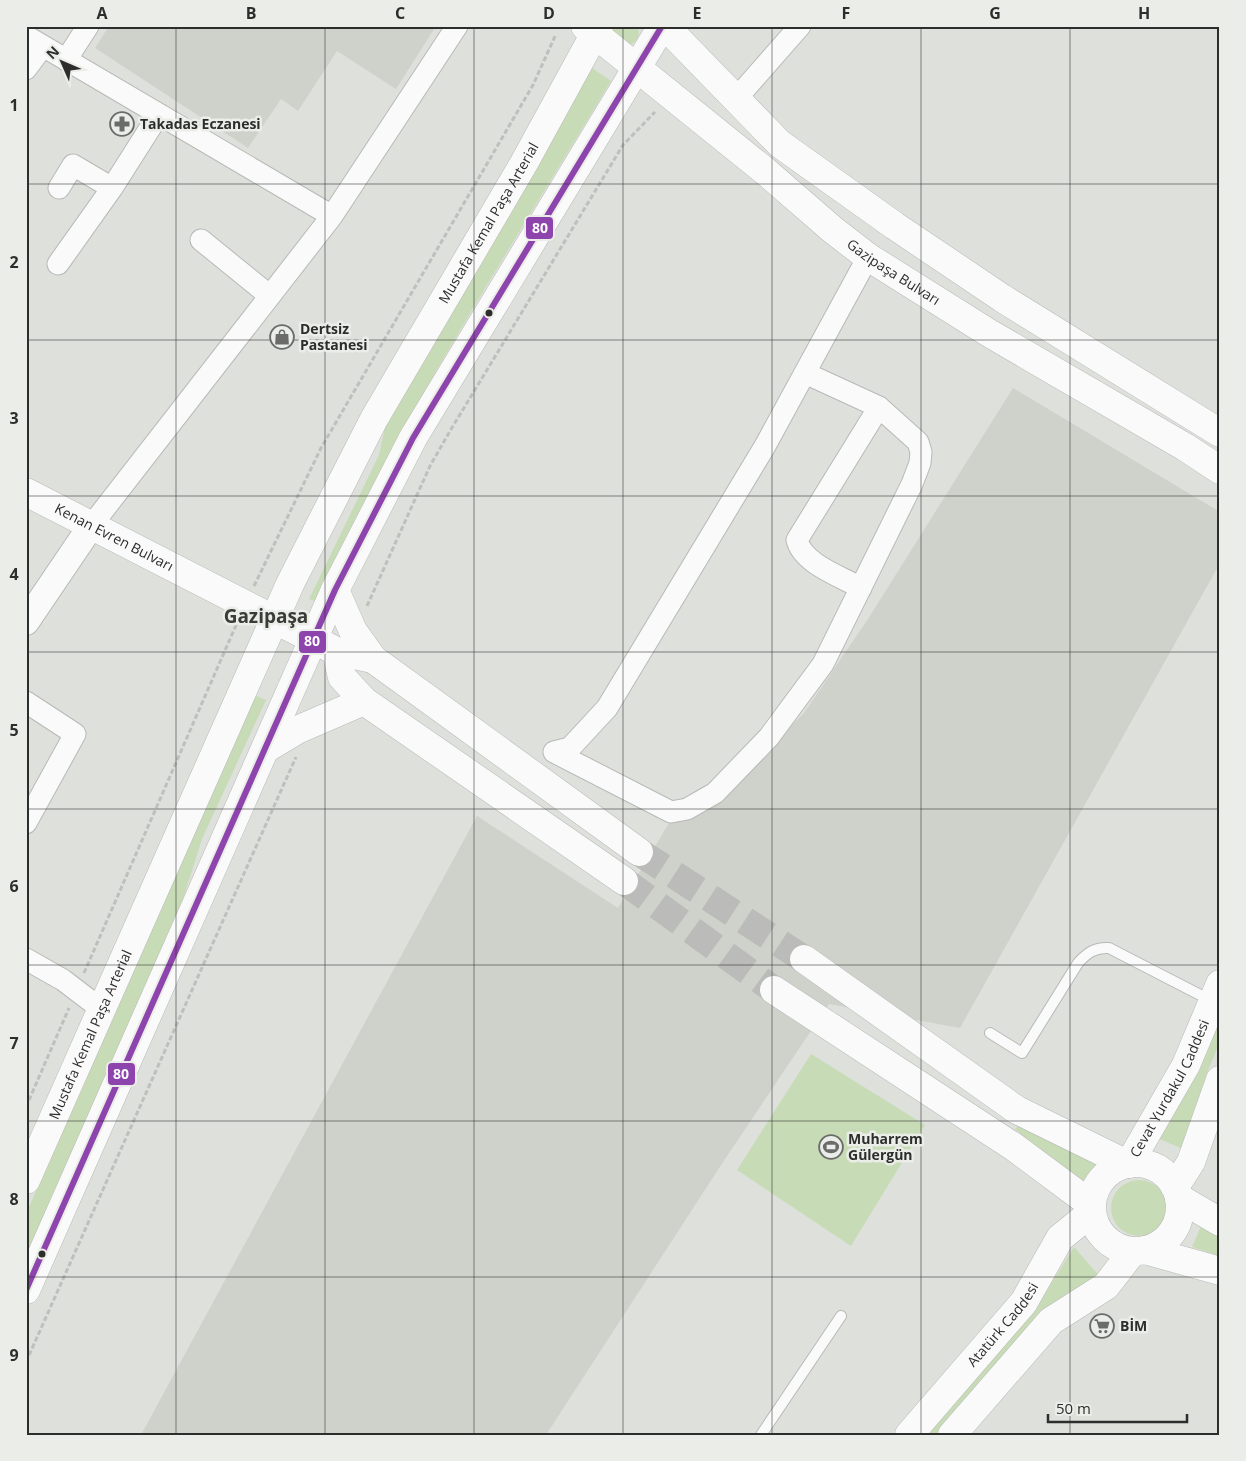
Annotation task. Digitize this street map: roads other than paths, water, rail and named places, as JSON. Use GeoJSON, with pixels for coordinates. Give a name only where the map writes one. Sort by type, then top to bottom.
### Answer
{"type":"FeatureCollection","features":[{"type":"Feature","properties":{"kind":"main road"},"geometry":{"type":"LineString","coordinates":[[26,1290],[267,748],[325,645],[335,590],[413,438],[635,68],[663,26],[734,100],[780,144],[895,226],[1002,298],[1209,426]]}},
{"type":"Feature","properties":{"kind":"main road","name":"Gazipaşa Bulvarı"},"geometry":{"type":"LineString","coordinates":[[592,29],[635,68],[765,170],[868,258],[989,333],[1185,447],[1220,470]]}},
{"type":"Feature","properties":{"kind":"main road","name":"Mustafa Kemal Paşa Arterial"},"geometry":{"type":"LineString","coordinates":[[27,1174],[290,584],[374,419],[524,163],[592,29]]}},
{"type":"Feature","properties":{"kind":"main road","name":"Kenan Evren Bulvarı"},"geometry":{"type":"LineString","coordinates":[[26,492],[274,621],[325,645],[373,659]]}},
{"type":"Feature","properties":{"kind":"main road"},"geometry":{"type":"LineString","coordinates":[[335,590],[352,631],[373,659],[638,852]]}},
{"type":"Feature","properties":{"kind":"main road"},"geometry":{"type":"LineString","coordinates":[[325,645],[342,677],[364,701],[624,881]]}},
{"type":"Feature","properties":{"kind":"main road"},"geometry":{"type":"LineString","coordinates":[[267,748],[297,730],[364,701]]}},
{"type":"Feature","properties":{"kind":"main road"},"geometry":{"type":"LineString","coordinates":[[804,958],[1017,1110],[1128,1164]]}},
{"type":"Feature","properties":{"kind":"main road"},"geometry":{"type":"LineString","coordinates":[[774,990],[1014,1147],[1092,1209]]}},
{"type":"Feature","properties":{"kind":"main road","name":"Cevat Yurdakul Caddesi"},"geometry":{"type":"LineString","coordinates":[[1128,1164],[1186,1065],[1216,993]]}},
{"type":"Feature","properties":{"kind":"main road"},"geometry":{"type":"LineString","coordinates":[[952,1435],[1051,1321],[1106,1286],[1139,1251],[1158,1246],[1169,1237],[1176,1225],[1180,1212],[1177,1192],[1191,1162],[1220,1080]]}},
{"type":"Feature","properties":{"kind":"main road"},"geometry":{"type":"LineString","coordinates":[[1220,1222],[1177,1192],[1160,1170],[1149,1165],[1128,1164],[1116,1168],[1099,1183],[1092,1209],[1096,1228],[1103,1237],[1122,1250],[1139,1251],[1220,1271]]}},
{"type":"Feature","properties":{"kind":"main road","name":"Atatürk Caddesi"},"geometry":{"type":"LineString","coordinates":[[908,1435],[1024,1302],[1060,1238],[1092,1209]]}},
{"type":"Feature","properties":{"kind":"street"},"geometry":{"type":"LineString","coordinates":[[66,60],[88,26]]}},
{"type":"Feature","properties":{"kind":"street"},"geometry":{"type":"LineString","coordinates":[[26,622],[91,526],[332,216],[457,26]]}},
{"type":"Feature","properties":{"kind":"street"},"geometry":{"type":"LineString","coordinates":[[734,100],[800,26]]}},
{"type":"Feature","properties":{"kind":"street"},"geometry":{"type":"LineString","coordinates":[[26,69],[34,41],[332,216]]}},
{"type":"Feature","properties":{"kind":"street"},"geometry":{"type":"LineString","coordinates":[[58,264],[112,188],[159,114]]}},
{"type":"Feature","properties":{"kind":"street"},"geometry":{"type":"LineString","coordinates":[[59,188],[73,165],[112,188]]}},
{"type":"Feature","properties":{"kind":"street"},"geometry":{"type":"LineString","coordinates":[[201,240],[270,296]]}},
{"type":"Feature","properties":{"kind":"street"},"geometry":{"type":"LineString","coordinates":[[805,373],[879,407],[918,442],[920,457],[912,484],[823,664],[769,737],[715,793],[687,809],[671,812],[554,752],[570,748],[607,708],[765,446],[868,258]]}},
{"type":"Feature","properties":{"kind":"street"},"geometry":{"type":"LineString","coordinates":[[861,588],[807,557],[799,550],[797,540],[879,407]]}},
{"type":"Feature","properties":{"kind":"street"},"geometry":{"type":"LineString","coordinates":[[26,702],[75,734],[26,824]]}},
{"type":"Feature","properties":{"kind":"street"},"geometry":{"type":"LineString","coordinates":[[26,959],[63,980],[101,1009]]}},
{"type":"Feature","properties":{"kind":"lane"},"geometry":{"type":"LineString","coordinates":[[990,1033],[1022,1053],[1078,963],[1090,951],[1103,948],[1109,948],[1216,993]]}},
{"type":"Feature","properties":{"kind":"lane"},"geometry":{"type":"LineString","coordinates":[[761,1435],[842,1316]]}},
{"type":"Feature","properties":{"kind":"tunnel"},"geometry":{"type":"LineString","coordinates":[[639,852],[804,959]]}},
{"type":"Feature","properties":{"kind":"tunnel"},"geometry":{"type":"LineString","coordinates":[[624,881],[774,990]]}},
{"type":"Feature","properties":{"kind":"place","name":"Takadas Eczanesi"},"geometry":{"type":"Point","coordinates":[122,124]}},
{"type":"Feature","properties":{"kind":"place","name":"Dertsiz Pastanesi"},"geometry":{"type":"Point","coordinates":[282,337]}},
{"type":"Feature","properties":{"kind":"place","name":"Muharrem Gülergün"},"geometry":{"type":"Point","coordinates":[831,1147]}},
{"type":"Feature","properties":{"kind":"place","name":"BİM"},"geometry":{"type":"Point","coordinates":[1102,1326]}},
{"type":"Feature","properties":{"kind":"district","name":"Gazipaşa"},"geometry":{"type":"Point","coordinates":[266,616]}}]}
